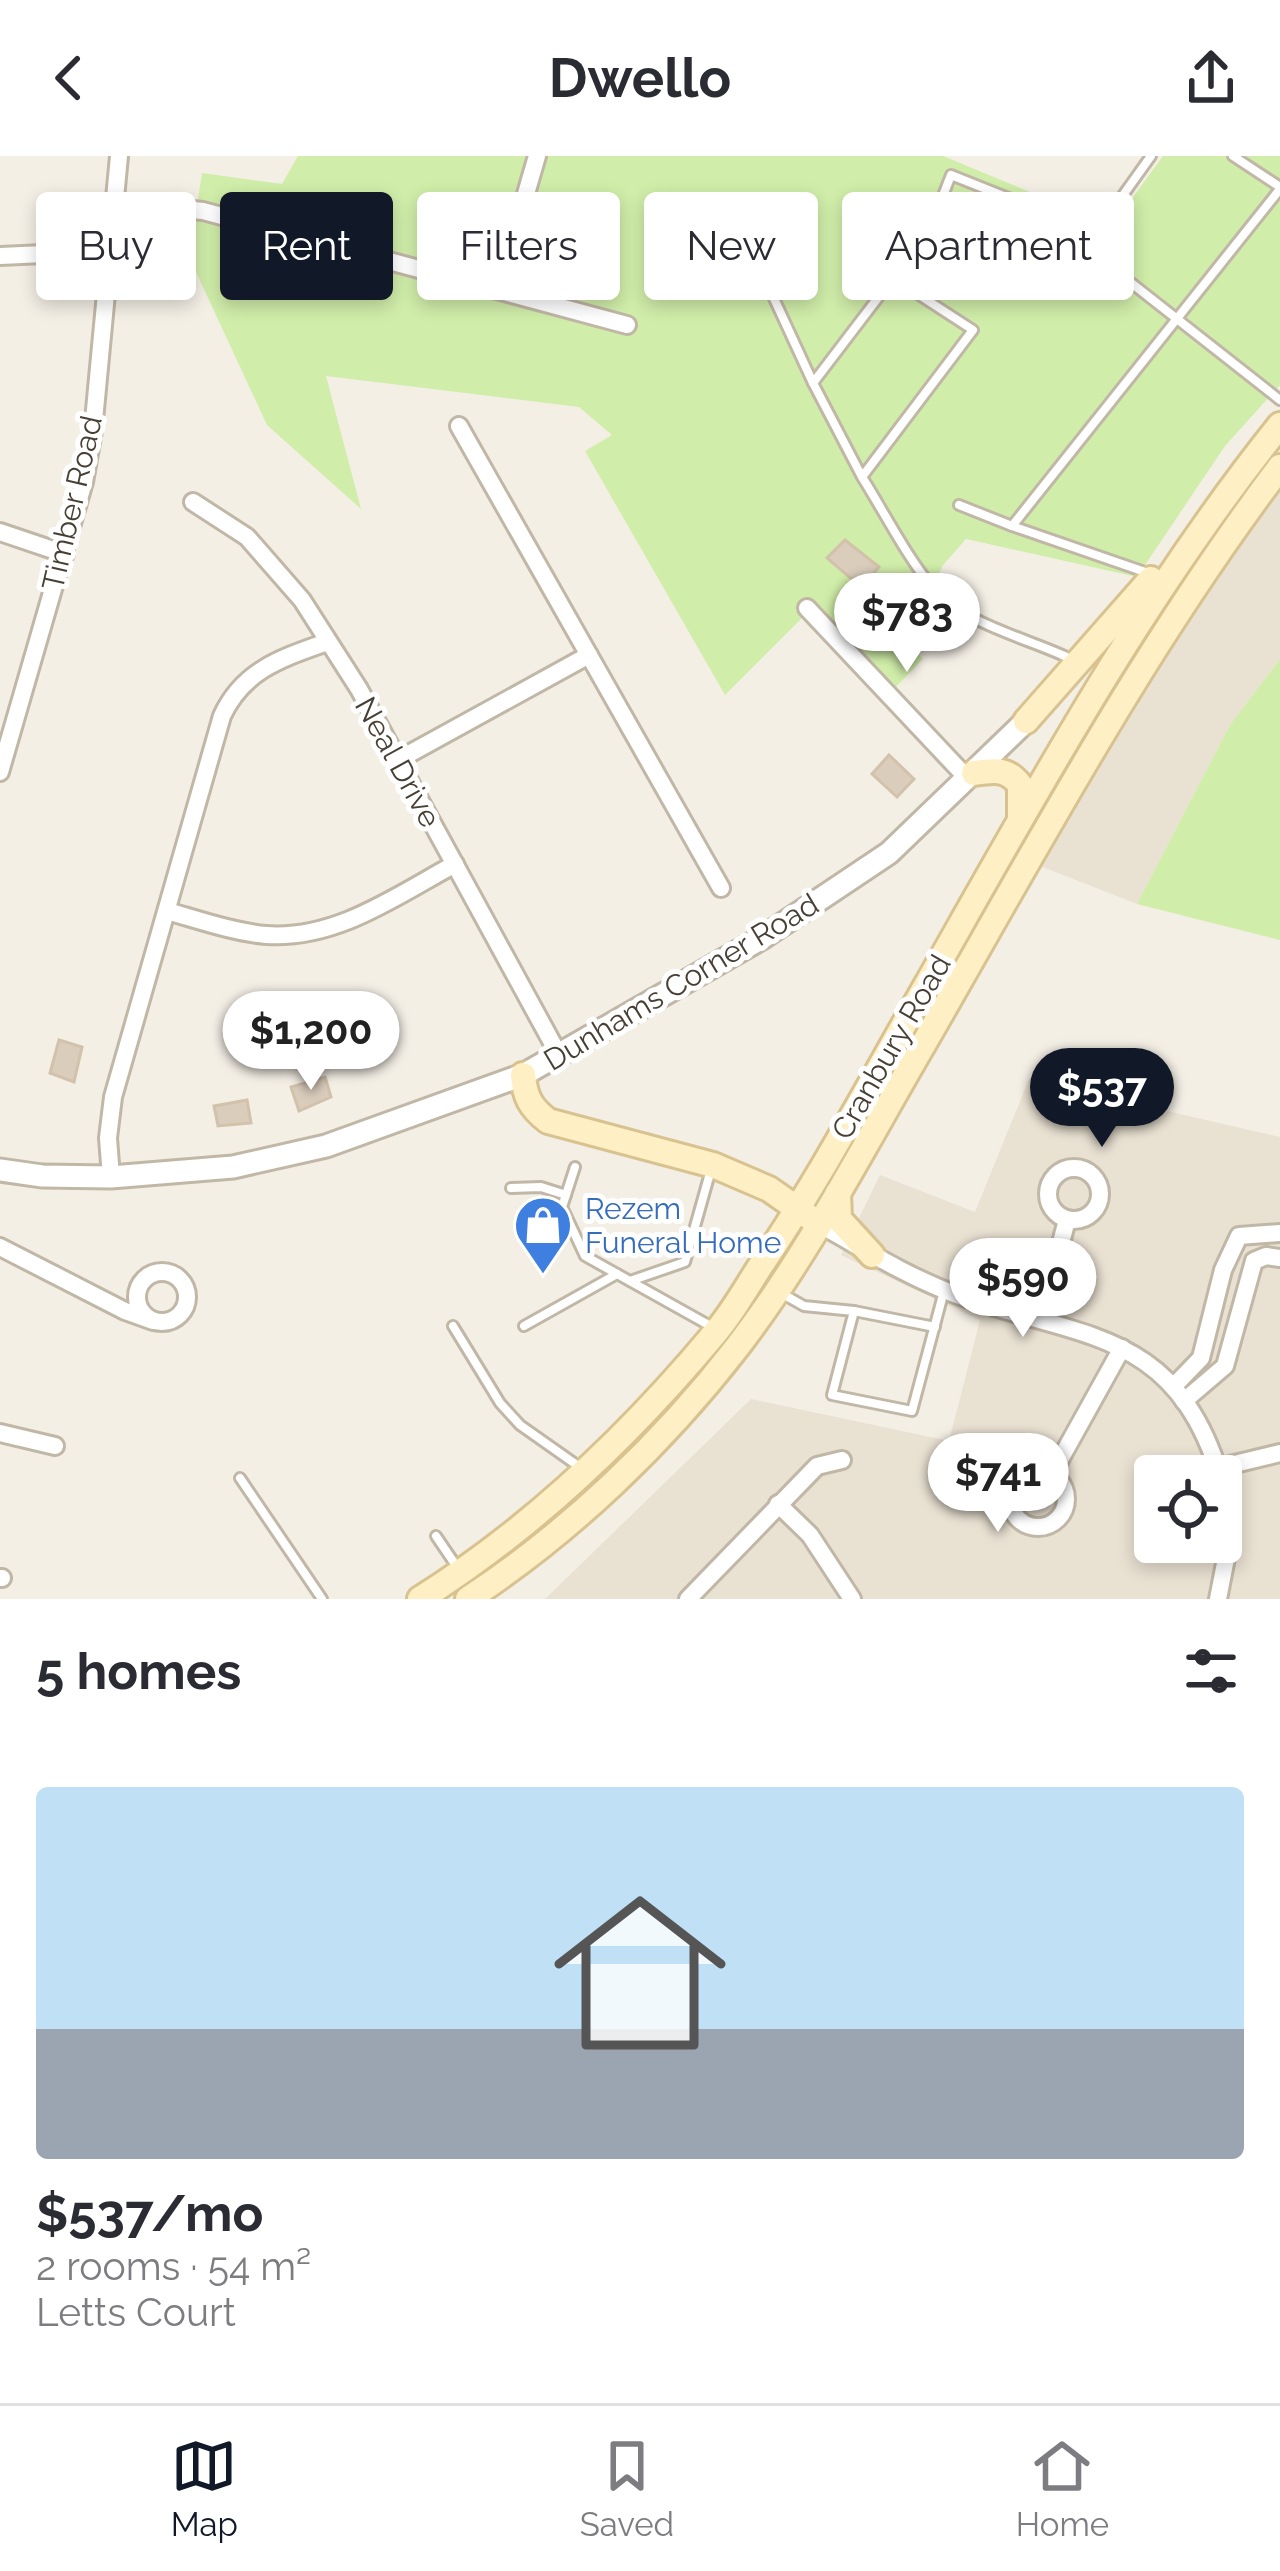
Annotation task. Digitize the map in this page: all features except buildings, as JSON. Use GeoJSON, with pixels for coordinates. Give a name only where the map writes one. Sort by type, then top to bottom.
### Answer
{"type":"FeatureCollection","features":[{"type":"Feature","properties":{"kind":"main road","name":"Cranbury Road"},"geometry":{"type":"LineString","coordinates":[[468,1599],[584,1510],[695,1398],[740,1343],[776,1289],[809,1217],[1019,820],[1136,625],[1220,500],[1280,425]]}},
{"type":"Feature","properties":{"kind":"main road","name":"Cranbury Road"},"geometry":{"type":"LineString","coordinates":[[420,1599],[461,1574],[587,1472],[718,1330],[809,1217],[840,1187],[1151,650],[1217,550],[1280,467]]}},
{"type":"Feature","properties":{"kind":"main road"},"geometry":{"type":"LineString","coordinates":[[1026,721],[1220,500]]}},
{"type":"Feature","properties":{"kind":"main road"},"geometry":{"type":"LineString","coordinates":[[1026,721],[1053,705],[1094,696],[1121,680],[1151,650]]}},
{"type":"Feature","properties":{"kind":"main road"},"geometry":{"type":"LineString","coordinates":[[971,776],[996,770],[1012,774],[1020,784],[1019,820]]}},
{"type":"Feature","properties":{"kind":"main road"},"geometry":{"type":"LineString","coordinates":[[523,1075],[532,1108],[548,1120],[713,1165],[769,1189],[809,1217]]}},
{"type":"Feature","properties":{"kind":"main road"},"geometry":{"type":"LineString","coordinates":[[840,1187],[836,1200],[839,1220],[872,1255]]}},
{"type":"Feature","properties":{"kind":"street","name":"Timber Road"},"geometry":{"type":"LineString","coordinates":[[114,192],[119,156]]}},
{"type":"Feature","properties":{"kind":"street"},"geometry":{"type":"LineString","coordinates":[[527,192],[537,156]]}},
{"type":"Feature","properties":{"kind":"street"},"geometry":{"type":"LineString","coordinates":[[196,211],[417,269]]}},
{"type":"Feature","properties":{"kind":"street"},"geometry":{"type":"LineString","coordinates":[[0,256],[36,254]]}},
{"type":"Feature","properties":{"kind":"street","name":"Timber Road"},"geometry":{"type":"LineString","coordinates":[[0,772],[64,554],[92,431],[104,300]]}},
{"type":"Feature","properties":{"kind":"street"},"geometry":{"type":"LineString","coordinates":[[535,300],[627,325]]}},
{"type":"Feature","properties":{"kind":"street"},"geometry":{"type":"LineString","coordinates":[[459,426],[721,888]]}},
{"type":"Feature","properties":{"kind":"street","name":"Neal Drive"},"geometry":{"type":"LineString","coordinates":[[193,502],[247,537],[302,600],[359,688],[560,1057]]}},
{"type":"Feature","properties":{"kind":"street"},"geometry":{"type":"LineString","coordinates":[[0,532],[64,554]]}},
{"type":"Feature","properties":{"kind":"street"},"geometry":{"type":"LineString","coordinates":[[807,608],[971,776]]}},
{"type":"Feature","properties":{"kind":"street"},"geometry":{"type":"LineString","coordinates":[[111,1177],[108,1138],[113,1097],[227,706],[263,667],[327,642]]}},
{"type":"Feature","properties":{"kind":"street"},"geometry":{"type":"LineString","coordinates":[[398,760],[589,655]]}},
{"type":"Feature","properties":{"kind":"street","name":"Dunhams Corner Road"},"geometry":{"type":"LineString","coordinates":[[0,1170],[111,1177],[233,1167],[326,1146],[523,1075],[762,938],[889,853],[1026,721]]}},
{"type":"Feature","properties":{"kind":"street"},"geometry":{"type":"LineString","coordinates":[[167,911],[246,932],[301,934],[353,920],[454,864]]}},
{"type":"Feature","properties":{"kind":"street"},"geometry":{"type":"LineString","coordinates":[[809,1217],[913,1279],[1092,1333],[1122,1348],[1179,1394],[1213,1455]]}},
{"type":"Feature","properties":{"kind":"street"},"geometry":{"type":"LineString","coordinates":[[1040,1318],[1067,1220]]}},
{"type":"Feature","properties":{"kind":"street"},"geometry":{"type":"LineString","coordinates":[[1179,1394],[1201,1358],[1228,1253],[1240,1236],[1280,1233]]}},
{"type":"Feature","properties":{"kind":"street"},"geometry":{"type":"LineString","coordinates":[[1249,1234],[1271,1258]]}},
{"type":"Feature","properties":{"kind":"street"},"geometry":{"type":"LineString","coordinates":[[0,1247],[153,1321]]}},
{"type":"Feature","properties":{"kind":"street"},"geometry":{"type":"LineString","coordinates":[[1179,1394],[1218,1376],[1225,1366],[1254,1261],[1271,1258]]}},
{"type":"Feature","properties":{"kind":"street"},"geometry":{"type":"LineString","coordinates":[[1052,1474],[1122,1348]]}},
{"type":"Feature","properties":{"kind":"street"},"geometry":{"type":"LineString","coordinates":[[0,1433],[55,1446]]}},
{"type":"Feature","properties":{"kind":"street"},"geometry":{"type":"LineString","coordinates":[[1242,1466],[1280,1453]]}},
{"type":"Feature","properties":{"kind":"street"},"geometry":{"type":"LineString","coordinates":[[688,1599],[817,1466],[842,1460]]}},
{"type":"Feature","properties":{"kind":"street"},"geometry":{"type":"LineString","coordinates":[[778,1504],[810,1535],[852,1599]]}},
{"type":"Feature","properties":{"kind":"street"},"geometry":{"type":"LineString","coordinates":[[1218,1599],[1225,1563]]}},
{"type":"Feature","properties":{"kind":"lane"},"geometry":{"type":"LineString","coordinates":[[1125,192],[1151,156]]}},
{"type":"Feature","properties":{"kind":"lane"},"geometry":{"type":"LineString","coordinates":[[1012,526],[1280,188],[1233,156]]}},
{"type":"Feature","properties":{"kind":"lane"},"geometry":{"type":"LineString","coordinates":[[944,192],[951,175],[994,192]]}},
{"type":"Feature","properties":{"kind":"lane"},"geometry":{"type":"LineString","coordinates":[[813,383],[893,278],[973,330],[862,477]]}},
{"type":"Feature","properties":{"kind":"lane"},"geometry":{"type":"LineString","coordinates":[[1134,285],[1280,400]]}},
{"type":"Feature","properties":{"kind":"lane"},"geometry":{"type":"LineString","coordinates":[[775,300],[862,477],[936,592],[992,628],[1078,662]]}},
{"type":"Feature","properties":{"kind":"lane"},"geometry":{"type":"LineString","coordinates":[[959,505],[1154,575]]}},
{"type":"Feature","properties":{"kind":"lane"},"geometry":{"type":"LineString","coordinates":[[1019,820],[1045,835]]}},
{"type":"Feature","properties":{"kind":"lane"},"geometry":{"type":"LineString","coordinates":[[630,1282],[685,1262],[713,1165]]}},
{"type":"Feature","properties":{"kind":"lane"},"geometry":{"type":"LineString","coordinates":[[575,1167],[562,1207],[585,1256],[718,1330]]}},
{"type":"Feature","properties":{"kind":"lane"},"geometry":{"type":"LineString","coordinates":[[511,1188],[541,1187],[566,1195]]}},
{"type":"Feature","properties":{"kind":"lane"},"geometry":{"type":"LineString","coordinates":[[524,1325],[618,1274]]}},
{"type":"Feature","properties":{"kind":"lane"},"geometry":{"type":"LineString","coordinates":[[776,1289],[804,1306],[934,1327]]}},
{"type":"Feature","properties":{"kind":"lane"},"geometry":{"type":"LineString","coordinates":[[853,1311],[832,1395],[912,1411],[944,1290]]}},
{"type":"Feature","properties":{"kind":"lane"},"geometry":{"type":"LineString","coordinates":[[453,1326],[500,1403],[520,1425],[587,1472]]}},
{"type":"Feature","properties":{"kind":"lane"},"geometry":{"type":"LineString","coordinates":[[240,1478],[322,1599]]}},
{"type":"Feature","properties":{"kind":"lane"},"geometry":{"type":"LineString","coordinates":[[436,1536],[461,1574]]}},
{"type":"Feature","properties":{"kind":"shaded area"},"geometry":{"type":"Polygon","coordinates":[[[1280,486],[1280,659],[1230,725],[1137,904],[1035,864],[1207,586],[1280,486]]]}},
{"type":"Feature","properties":{"kind":"shaded area"},"geometry":{"type":"Polygon","coordinates":[[[1029,1079],[1280,1137],[1280,1599],[545,1599],[751,1399],[949,1441],[980,1320],[841,1255],[880,1175],[975,1212],[1029,1079]]]}},
{"type":"Feature","properties":{"kind":"green space"},"geometry":{"type":"Polygon","coordinates":[[[298,156],[943,156],[1030,192],[842,192],[842,300],[1134,300],[1134,196],[1163,156],[1280,156],[1280,385],[1225,446],[1137,577],[966,539],[943,565],[934,585],[891,627],[923,659],[891,692],[807,613],[725,695],[585,451],[612,435],[579,407],[326,376],[361,509],[267,425],[196,272],[196,212],[202,173],[282,184],[298,156]]]}},
{"type":"Feature","properties":{"kind":"green space"},"geometry":{"type":"Polygon","coordinates":[[[1280,659],[1280,940],[1137,904],[1230,725],[1280,659]]]}},
{"type":"Feature","properties":{"kind":"place","name":"Rezem Funeral Home"},"geometry":{"type":"Point","coordinates":[543,1276]}}]}
